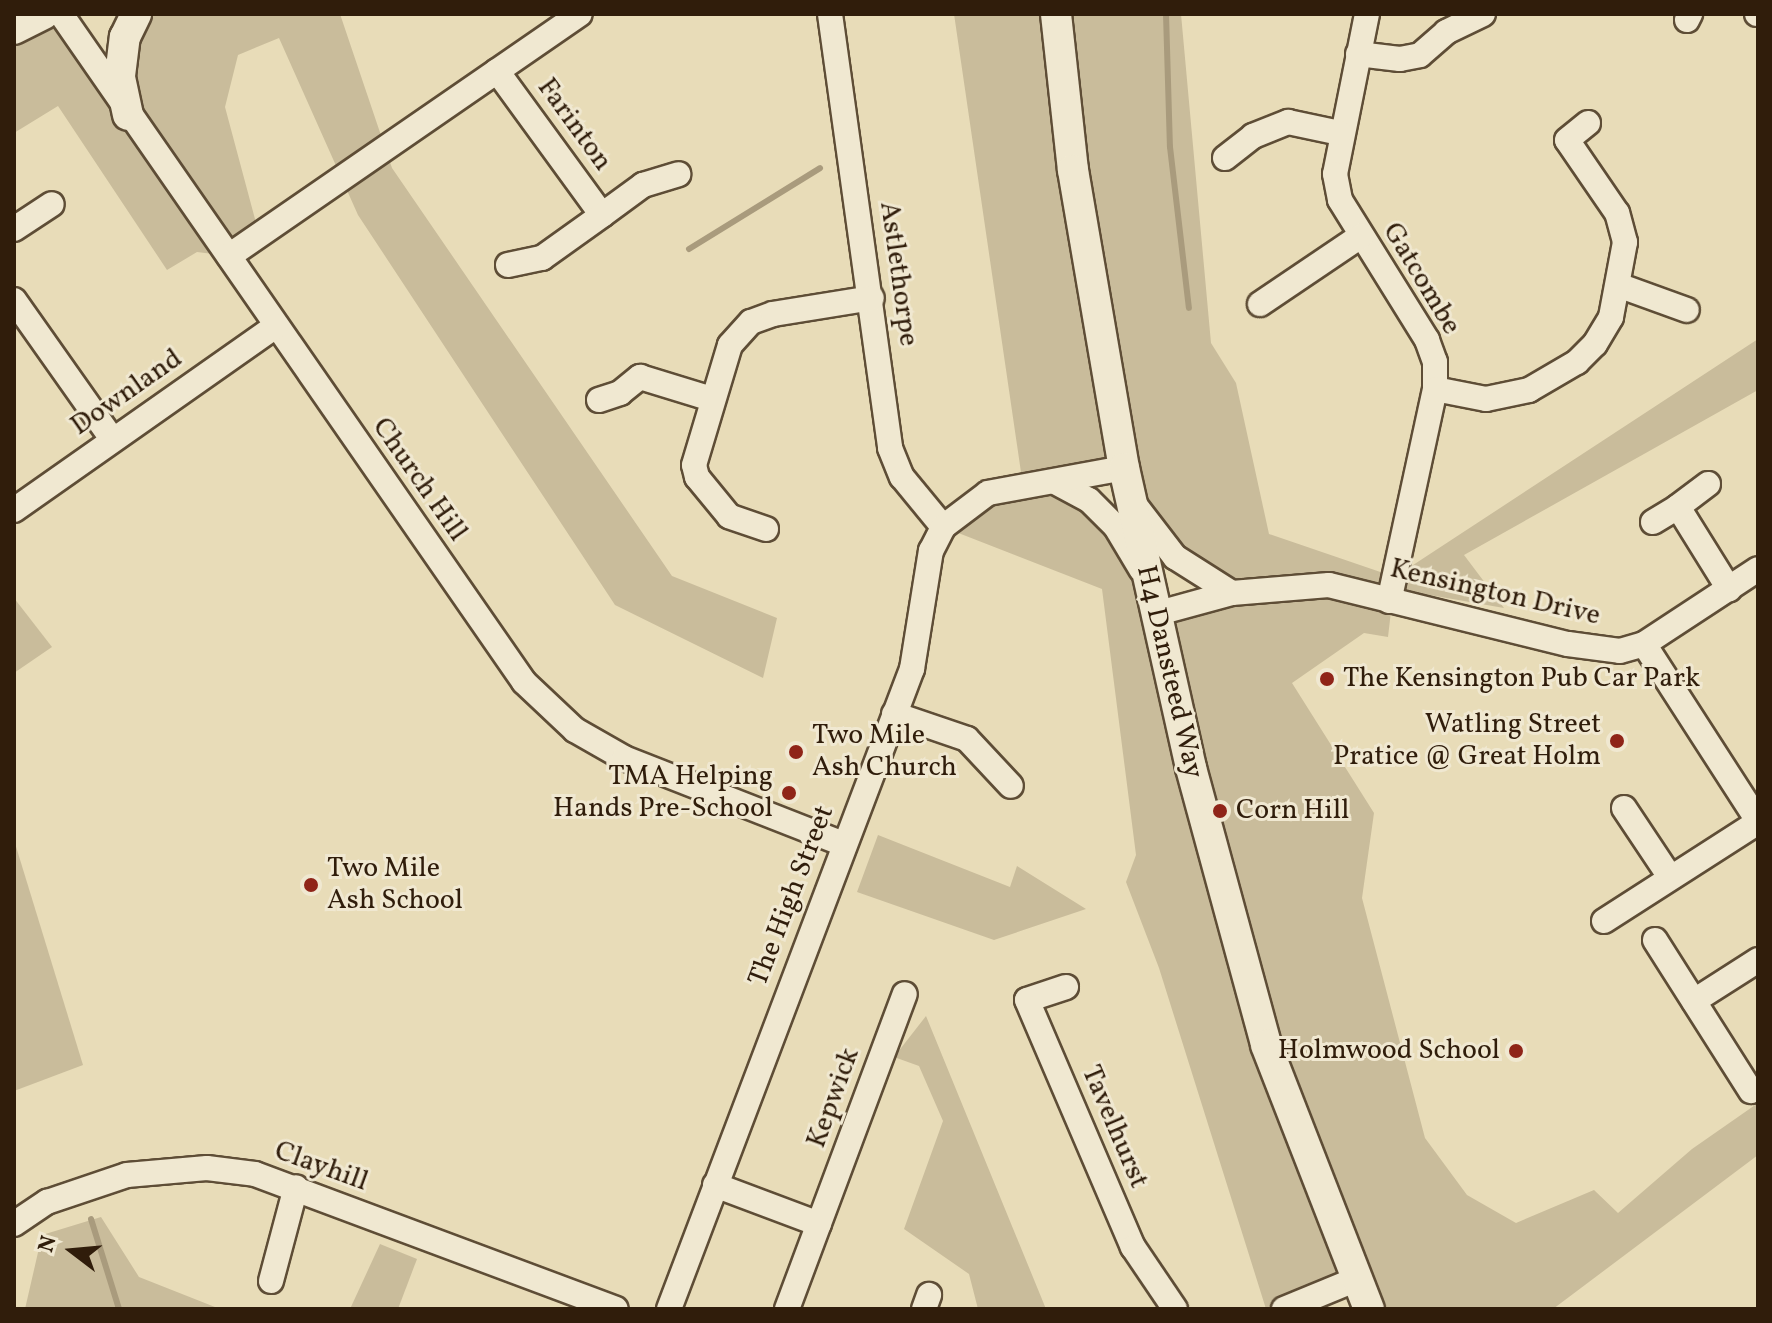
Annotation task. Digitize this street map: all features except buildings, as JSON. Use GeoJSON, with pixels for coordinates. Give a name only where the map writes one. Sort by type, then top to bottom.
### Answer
{"type":"FeatureCollection","features":[{"type":"Feature","properties":{"kind":"street"},"geometry":{"type":"LineString","coordinates":[[14,29],[43,14]]}},
{"type":"Feature","properties":{"kind":"street","name":"Church Hill"},"geometry":{"type":"LineString","coordinates":[[61,14],[128,115],[524,682],[575,730],[624,758],[843,844]]}},
{"type":"Feature","properties":{"kind":"street"},"geometry":{"type":"LineString","coordinates":[[128,115],[120,76],[125,37],[136,14]]}},
{"type":"Feature","properties":{"kind":"street"},"geometry":{"type":"LineString","coordinates":[[229,256],[580,14]]}},
{"type":"Feature","properties":{"kind":"street","name":"Astlethorpe"},"geometry":{"type":"LineString","coordinates":[[830,14],[872,298],[890,448],[902,477],[943,527]]}},
{"type":"Feature","properties":{"kind":"street","name":"H4 Dansteed Way"},"geometry":{"type":"LineString","coordinates":[[1056,14],[1073,170],[1124,468],[1155,614],[1227,911],[1266,1045],[1369,1309]]}},
{"type":"Feature","properties":{"kind":"street","name":"Gatcombe"},"geometry":{"type":"LineString","coordinates":[[1367,14],[1340,133],[1335,174],[1340,200],[1427,340],[1435,389],[1389,601]]}},
{"type":"Feature","properties":{"kind":"street"},"geometry":{"type":"LineString","coordinates":[[1358,54],[1400,59],[1420,55],[1446,32],[1483,14]]}},
{"type":"Feature","properties":{"kind":"street","name":"Farinton"},"geometry":{"type":"LineString","coordinates":[[497,71],[602,215]]}},
{"type":"Feature","properties":{"kind":"street"},"geometry":{"type":"LineString","coordinates":[[1225,158],[1253,136],[1288,122],[1340,133]]}},
{"type":"Feature","properties":{"kind":"street"},"geometry":{"type":"LineString","coordinates":[[1435,389],[1486,399],[1529,390],[1577,362],[1595,344],[1611,317],[1625,242],[1617,213],[1567,140],[1588,123]]}},
{"type":"Feature","properties":{"kind":"street","name":"Farinton"},"geometry":{"type":"LineString","coordinates":[[508,265],[542,258],[643,185],[678,174]]}},
{"type":"Feature","properties":{"kind":"street"},"geometry":{"type":"LineString","coordinates":[[14,229],[52,204]]}},
{"type":"Feature","properties":{"kind":"street"},"geometry":{"type":"LineString","coordinates":[[1260,304],[1361,236]]}},
{"type":"Feature","properties":{"kind":"street"},"geometry":{"type":"LineString","coordinates":[[1618,285],[1687,310]]}},
{"type":"Feature","properties":{"kind":"street"},"geometry":{"type":"LineString","coordinates":[[766,529],[729,516],[697,477],[694,465],[730,345],[751,322],[872,298]]}},
{"type":"Feature","properties":{"kind":"street"},"geometry":{"type":"LineString","coordinates":[[14,300],[112,439]]}},
{"type":"Feature","properties":{"kind":"street","name":"Downland"},"geometry":{"type":"LineString","coordinates":[[14,510],[276,326]]}},
{"type":"Feature","properties":{"kind":"street"},"geometry":{"type":"LineString","coordinates":[[599,400],[620,393],[640,377],[712,399]]}},
{"type":"Feature","properties":{"kind":"street"},"geometry":{"type":"LineString","coordinates":[[943,527],[988,493],[1124,468]]}},
{"type":"Feature","properties":{"kind":"street"},"geometry":{"type":"LineString","coordinates":[[1055,482],[1089,500],[1116,527],[1147,579]]}},
{"type":"Feature","properties":{"kind":"street"},"geometry":{"type":"LineString","coordinates":[[1653,522],[1708,484]]}},
{"type":"Feature","properties":{"kind":"street"},"geometry":{"type":"LineString","coordinates":[[1131,500],[1175,557],[1232,593]]}},
{"type":"Feature","properties":{"kind":"street"},"geometry":{"type":"LineString","coordinates":[[1678,507],[1729,589]]}},
{"type":"Feature","properties":{"kind":"street","name":"The High Street"},"geometry":{"type":"LineString","coordinates":[[669,1309],[912,669],[931,551],[943,527]]}},
{"type":"Feature","properties":{"kind":"street","name":"Kensington Drive"},"geometry":{"type":"LineString","coordinates":[[1155,614],[1232,593],[1329,585],[1568,644],[1620,651],[1644,644],[1758,569]]}},
{"type":"Feature","properties":{"kind":"street"},"geometry":{"type":"LineString","coordinates":[[1604,921],[1758,821],[1644,644]]}},
{"type":"Feature","properties":{"kind":"street"},"geometry":{"type":"LineString","coordinates":[[894,714],[967,739],[1011,786]]}},
{"type":"Feature","properties":{"kind":"street"},"geometry":{"type":"LineString","coordinates":[[1624,808],[1670,877]]}},
{"type":"Feature","properties":{"kind":"street"},"geometry":{"type":"LineString","coordinates":[[1655,940],[1751,1091]]}},
{"type":"Feature","properties":{"kind":"street"},"geometry":{"type":"LineString","coordinates":[[1694,1001],[1758,960]]}},
{"type":"Feature","properties":{"kind":"street","name":"Tavelhurst"},"geometry":{"type":"LineString","coordinates":[[1066,987],[1027,1000],[1133,1247],[1175,1309]]}},
{"type":"Feature","properties":{"kind":"street","name":"Kepwick"},"geometry":{"type":"LineString","coordinates":[[787,1309],[905,994]]}},
{"type":"Feature","properties":{"kind":"street","name":"Clayhill"},"geometry":{"type":"LineString","coordinates":[[14,1224],[47,1202],[127,1175],[207,1168],[255,1174],[296,1187],[606,1308]]}},
{"type":"Feature","properties":{"kind":"street"},"geometry":{"type":"LineString","coordinates":[[715,1185],[819,1224]]}},
{"type":"Feature","properties":{"kind":"street"},"geometry":{"type":"LineString","coordinates":[[271,1281],[296,1187]]}},
{"type":"Feature","properties":{"kind":"street"},"geometry":{"type":"LineString","coordinates":[[1292,1308],[1357,1279]]}},
{"type":"Feature","properties":{"kind":"shaded area"},"geometry":{"type":"Polygon","coordinates":[[[14,14],[61,14],[127,113],[136,14],[340,14],[392,168],[672,576],[777,618],[763,678],[615,605],[358,215],[279,38],[238,55],[225,107],[259,234],[229,256],[197,252],[167,270],[58,106],[14,133],[14,14]]]}},
{"type":"Feature","properties":{"kind":"shaded area"},"geometry":{"type":"Polygon","coordinates":[[[954,14],[1181,14],[1211,343],[1236,383],[1269,534],[1395,577],[1388,637],[1364,633],[1292,683],[1374,813],[1362,898],[1425,1138],[1467,1195],[1516,1223],[1594,1190],[1618,1213],[1692,1149],[1758,1103],[1758,1155],[1553,1309],[1369,1309],[1356,1280],[1318,1296],[1329,1309],[1266,1309],[1159,968],[1126,882],[1136,855],[1102,589],[943,527],[1023,486],[954,14]],[[1124,468],[1056,482],[1116,527],[1155,614],[1231,593],[1175,557],[1124,468]]]}},
{"type":"Feature","properties":{"kind":"shaded area"},"geometry":{"type":"Polygon","coordinates":[[[1758,339],[1758,390],[1464,555],[1504,608],[1401,590],[1407,569],[1758,339]]]}},
{"type":"Feature","properties":{"kind":"shaded area"},"geometry":{"type":"Polygon","coordinates":[[[14,598],[52,647],[14,673],[14,598]]]}},
{"type":"Feature","properties":{"kind":"shaded area"},"geometry":{"type":"Polygon","coordinates":[[[878,835],[1010,887],[1017,866],[1086,909],[994,940],[857,892],[878,835]]]}},
{"type":"Feature","properties":{"kind":"shaded area"},"geometry":{"type":"Polygon","coordinates":[[[14,840],[83,1065],[14,1091],[14,840]]]}},
{"type":"Feature","properties":{"kind":"shaded area"},"geometry":{"type":"Polygon","coordinates":[[[926,1016],[1046,1309],[978,1309],[969,1274],[904,1229],[943,1121],[919,1066],[894,1057],[926,1016]]]}},
{"type":"Feature","properties":{"kind":"shaded area"},"geometry":{"type":"Polygon","coordinates":[[[101,1217],[139,1277],[220,1309],[25,1309],[42,1235],[101,1217]]]}},
{"type":"Feature","properties":{"kind":"shaded area"},"geometry":{"type":"Polygon","coordinates":[[[380,1244],[417,1259],[398,1309],[350,1309],[380,1244]]]}},
{"type":"Feature","properties":{"kind":"waterway"},"geometry":{"type":"LineString","coordinates":[[1166,14],[1170,147],[1189,308]]}},
{"type":"Feature","properties":{"kind":"waterway"},"geometry":{"type":"LineString","coordinates":[[689,249],[820,168]]}},
{"type":"Feature","properties":{"kind":"waterway"},"geometry":{"type":"LineString","coordinates":[[91,1219],[119,1309]]}},
{"type":"Feature","properties":{"kind":"place","name":"The Kensington Pub Car Park"},"geometry":{"type":"Point","coordinates":[1327,679]}},
{"type":"Feature","properties":{"kind":"place","name":"Watling Street Pratice @ Great Holm"},"geometry":{"type":"Point","coordinates":[1617,741]}},
{"type":"Feature","properties":{"kind":"place","name":"Two Mile Ash Church"},"geometry":{"type":"Point","coordinates":[796,752]}},
{"type":"Feature","properties":{"kind":"place","name":"TMA Helping Hands Pre-School"},"geometry":{"type":"Point","coordinates":[789,793]}},
{"type":"Feature","properties":{"kind":"place","name":"Corn Hill"},"geometry":{"type":"Point","coordinates":[1220,811]}},
{"type":"Feature","properties":{"kind":"place","name":"Two Mile Ash School"},"geometry":{"type":"Point","coordinates":[311,885]}},
{"type":"Feature","properties":{"kind":"place","name":"Holmwood School"},"geometry":{"type":"Point","coordinates":[1516,1051]}}]}
